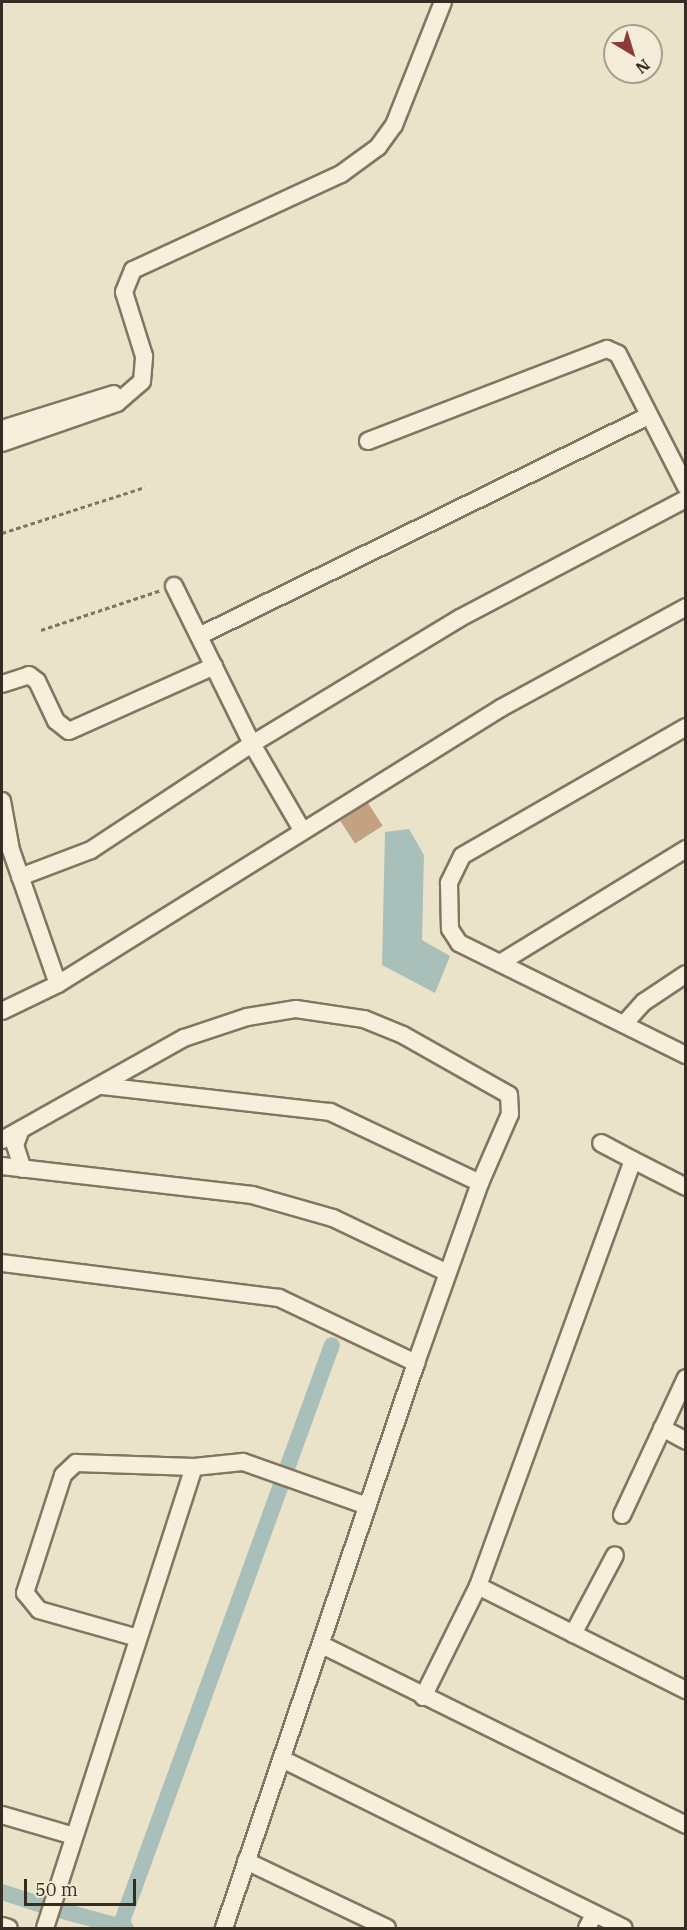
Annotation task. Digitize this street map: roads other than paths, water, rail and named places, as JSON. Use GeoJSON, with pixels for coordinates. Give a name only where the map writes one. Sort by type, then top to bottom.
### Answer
{"type":"FeatureCollection","features":[{"type":"Feature","properties":{"kind":"street"},"geometry":{"type":"LineString","coordinates":[[2,429],[27,427],[117,403],[135,389],[142,381],[144,356],[126,307],[127,278],[147,262],[266,211],[365,160],[394,125],[443,2]]}},
{"type":"Feature","properties":{"kind":"street"},"geometry":{"type":"LineString","coordinates":[[368,441],[607,349],[618,354],[647,417],[686,487]]}},
{"type":"Feature","properties":{"kind":"street"},"geometry":{"type":"LineString","coordinates":[[200,636],[647,417]]}},
{"type":"Feature","properties":{"kind":"street"},"geometry":{"type":"LineString","coordinates":[[2,443],[27,427]]}},
{"type":"Feature","properties":{"kind":"street"},"geometry":{"type":"LineString","coordinates":[[20,877],[91,850],[252,744],[460,618],[686,499]]}},
{"type":"Feature","properties":{"kind":"street"},"geometry":{"type":"LineString","coordinates":[[174,586],[252,744],[302,830]]}},
{"type":"Feature","properties":{"kind":"street"},"geometry":{"type":"LineString","coordinates":[[2,1011],[58,984],[501,708],[686,607]]}},
{"type":"Feature","properties":{"kind":"street"},"geometry":{"type":"LineString","coordinates":[[2,684],[29,675],[38,681],[56,721],[69,731],[214,666]]}},
{"type":"Feature","properties":{"kind":"street"},"geometry":{"type":"LineString","coordinates":[[686,727],[455,864],[449,883],[451,934],[500,963],[686,1055]]}},
{"type":"Feature","properties":{"kind":"street"},"geometry":{"type":"LineString","coordinates":[[2,801],[20,877],[58,984]]}},
{"type":"Feature","properties":{"kind":"street"},"geometry":{"type":"LineString","coordinates":[[500,963],[686,849]]}},
{"type":"Feature","properties":{"kind":"street"},"geometry":{"type":"LineString","coordinates":[[624,1024],[644,1002],[686,974]]}},
{"type":"Feature","properties":{"kind":"street"},"geometry":{"type":"LineString","coordinates":[[2,1140],[20,1132],[184,1038],[247,1017],[296,1008],[364,1019],[437,1052],[509,1095],[510,1114],[480,1183],[416,1363],[224,1929]]}},
{"type":"Feature","properties":{"kind":"street"},"geometry":{"type":"LineString","coordinates":[[102,1086],[330,1112],[480,1183]]}},
{"type":"Feature","properties":{"kind":"street"},"geometry":{"type":"LineString","coordinates":[[20,1132],[15,1145],[23,1169]]}},
{"type":"Feature","properties":{"kind":"street"},"geometry":{"type":"LineString","coordinates":[[601,1143],[686,1186]]}},
{"type":"Feature","properties":{"kind":"street"},"geometry":{"type":"LineString","coordinates":[[423,1697],[478,1586],[633,1160]]}},
{"type":"Feature","properties":{"kind":"street"},"geometry":{"type":"LineString","coordinates":[[2,1166],[252,1195],[333,1218],[448,1273]]}},
{"type":"Feature","properties":{"kind":"street"},"geometry":{"type":"LineString","coordinates":[[2,1263],[279,1298],[416,1363]]}},
{"type":"Feature","properties":{"kind":"street"},"geometry":{"type":"LineString","coordinates":[[622,1515],[686,1378]]}},
{"type":"Feature","properties":{"kind":"street"},"geometry":{"type":"LineString","coordinates":[[662,1428],[686,1441]]}},
{"type":"Feature","properties":{"kind":"street"},"geometry":{"type":"LineString","coordinates":[[138,1638],[39,1610],[27,1599],[63,1475],[76,1463],[194,1467],[243,1462],[276,1470],[367,1506]]}},
{"type":"Feature","properties":{"kind":"street"},"geometry":{"type":"LineString","coordinates":[[45,1929],[194,1467]]}},
{"type":"Feature","properties":{"kind":"street"},"geometry":{"type":"LineString","coordinates":[[573,1634],[615,1555]]}},
{"type":"Feature","properties":{"kind":"street"},"geometry":{"type":"LineString","coordinates":[[478,1586],[573,1634],[683,1684]]}},
{"type":"Feature","properties":{"kind":"street"},"geometry":{"type":"LineString","coordinates":[[322,1645],[423,1697],[686,1825]]}},
{"type":"Feature","properties":{"kind":"street"},"geometry":{"type":"LineString","coordinates":[[282,1759],[590,1922],[624,1929]]}},
{"type":"Feature","properties":{"kind":"street"},"geometry":{"type":"LineString","coordinates":[[2,1815],[74,1836]]}},
{"type":"Feature","properties":{"kind":"street"},"geometry":{"type":"LineString","coordinates":[[246,1861],[387,1929]]}},
{"type":"Feature","properties":{"kind":"street"},"geometry":{"type":"LineString","coordinates":[[2,1926],[9,1929]]}},
{"type":"Feature","properties":{"kind":"water"},"geometry":{"type":"Polygon","coordinates":[[[409,829],[424,855],[422,940],[450,956],[435,993],[382,965],[385,832],[409,829]]]}},
{"type":"Feature","properties":{"kind":"waterway"},"geometry":{"type":"LineString","coordinates":[[120,1927],[332,1345]]}},
{"type":"Feature","properties":{"kind":"waterway"},"geometry":{"type":"LineString","coordinates":[[2,1892],[39,1904]]}},
{"type":"Feature","properties":{"kind":"waterway"},"geometry":{"type":"LineString","coordinates":[[63,1911],[126,1928]]}}]}
